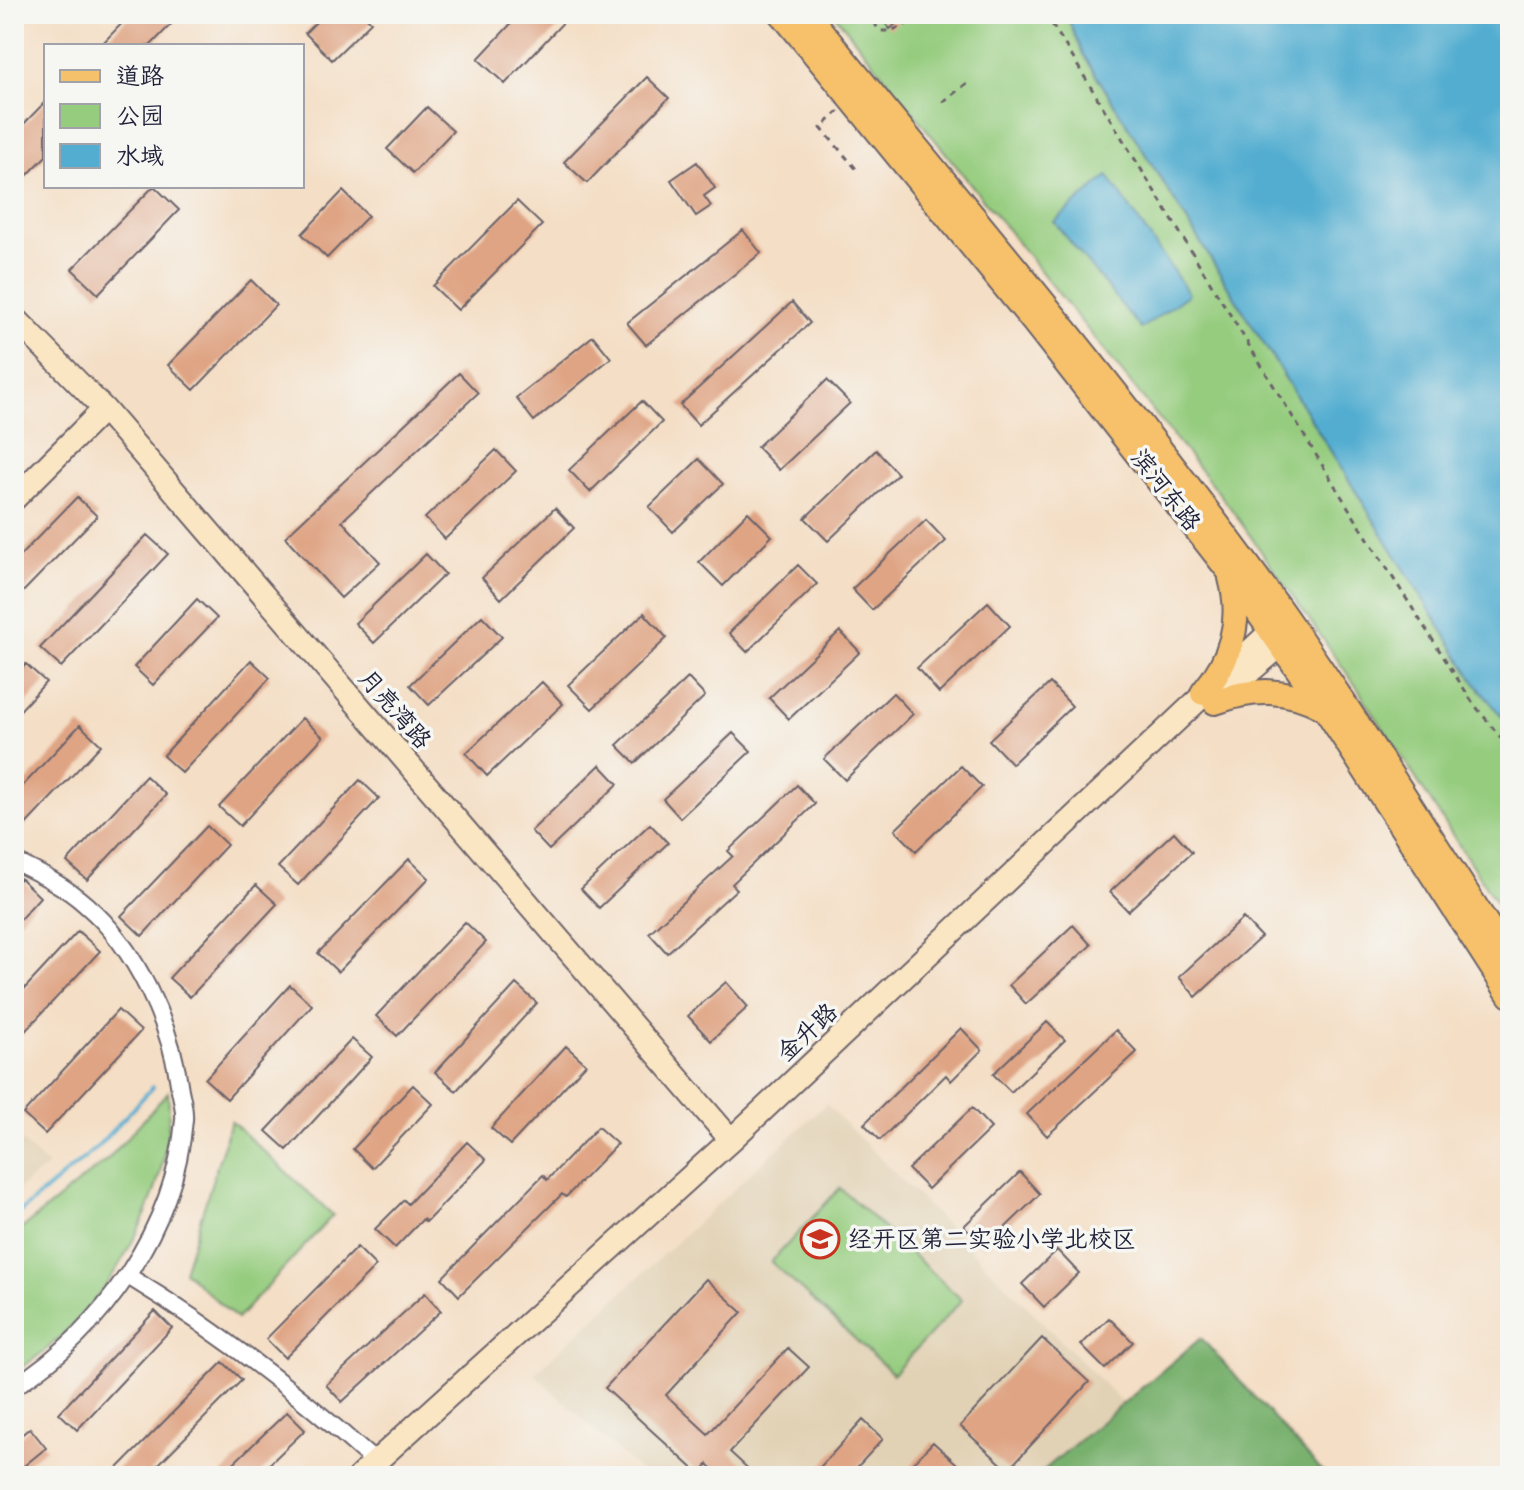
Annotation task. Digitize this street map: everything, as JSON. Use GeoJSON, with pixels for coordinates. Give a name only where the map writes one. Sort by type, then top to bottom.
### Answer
{"type":"FeatureCollection","features":[{"type":"Feature","properties":{"kind":"main road","name":"滨河东路"},"geometry":{"type":"LineString","coordinates":[[782,14],[1034,322],[1230,572],[1283,632],[1510,960]]}},
{"type":"Feature","properties":{"kind":"main road","name":"滨河东路"},"geometry":{"type":"LineString","coordinates":[[807,14],[1048,310],[1250,568],[1325,708],[1510,995]]}},
{"type":"Feature","properties":{"kind":"main road","name":"月亮湾路"},"geometry":{"type":"LineString","coordinates":[[14,317],[104,409],[731,1140]]}},
{"type":"Feature","properties":{"kind":"main road"},"geometry":{"type":"LineString","coordinates":[[14,499],[104,409]]}},
{"type":"Feature","properties":{"kind":"main road"},"geometry":{"type":"LineString","coordinates":[[1209,698],[1234,636],[1235,593],[1230,572]]}},
{"type":"Feature","properties":{"kind":"main road","name":"金升路"},"geometry":{"type":"LineString","coordinates":[[372,1471],[1283,632]]}},
{"type":"Feature","properties":{"kind":"main road"},"geometry":{"type":"LineString","coordinates":[[1209,698],[1271,691],[1305,698],[1325,708]]}},
{"type":"Feature","properties":{"kind":"main road","name":"金升路"},"geometry":{"type":"LineString","coordinates":[[372,1471],[729,1161],[1209,698]]}},
{"type":"Feature","properties":{"kind":"street"},"geometry":{"type":"LineString","coordinates":[[14,861],[47,877],[88,906],[121,944],[158,1005],[177,1064],[184,1118],[174,1172],[154,1228],[128,1276],[85,1330],[40,1370],[14,1387]]}},
{"type":"Feature","properties":{"kind":"street"},"geometry":{"type":"LineString","coordinates":[[128,1276],[225,1340],[315,1408],[372,1471]]}},
{"type":"Feature","properties":{"kind":"path"},"geometry":{"type":"LineString","coordinates":[[865,14],[881,31],[890,31],[931,14]]}},
{"type":"Feature","properties":{"kind":"path"},"geometry":{"type":"LineString","coordinates":[[1046,14],[1384,564],[1473,703],[1510,749]]}},
{"type":"Feature","properties":{"kind":"path"},"geometry":{"type":"LineString","coordinates":[[943,102],[971,80]]}},
{"type":"Feature","properties":{"kind":"path"},"geometry":{"type":"LineString","coordinates":[[842,108],[821,128],[858,171]]}},
{"type":"Feature","properties":{"kind":"shaded area","name":"经开区第二实验小学北校区"},"geometry":{"type":"Polygon","coordinates":[[[826,1104],[1123,1403],[1038,1476],[645,1476],[534,1374],[826,1104]]]}},
{"type":"Feature","properties":{"kind":"shaded area"},"geometry":{"type":"Polygon","coordinates":[[[14,1134],[48,1166],[14,1192],[14,1134]]]}},
{"type":"Feature","properties":{"kind":"green space"},"geometry":{"type":"Polygon","coordinates":[[[834,14],[1066,14],[1083,54],[1476,684],[1510,727],[1510,924],[1356,686],[1227,503],[834,14]]]}},
{"type":"Feature","properties":{"kind":"green space"},"geometry":{"type":"Polygon","coordinates":[[[168,1092],[168,1131],[160,1172],[147,1212],[127,1251],[104,1288],[76,1321],[46,1350],[14,1372],[14,1235],[109,1158],[168,1092]]]}},
{"type":"Feature","properties":{"kind":"green space"},"geometry":{"type":"Polygon","coordinates":[[[231,1121],[333,1215],[237,1319],[184,1271],[231,1121]]]}},
{"type":"Feature","properties":{"kind":"green space"},"geometry":{"type":"Polygon","coordinates":[[[840,1188],[962,1300],[893,1374],[771,1262],[840,1188]]]}},
{"type":"Feature","properties":{"kind":"green space"},"geometry":{"type":"Polygon","coordinates":[[[1201,1338],[1326,1476],[1037,1476],[1201,1338]]]}},
{"type":"Feature","properties":{"kind":"water"},"geometry":{"type":"Polygon","coordinates":[[[1066,14],[1510,14],[1510,727],[1476,684],[1083,54],[1066,14]]]}},
{"type":"Feature","properties":{"kind":"water"},"geometry":{"type":"Polygon","coordinates":[[[1108,176],[1189,294],[1141,329],[1054,222],[1108,176]]]}},
{"type":"Feature","properties":{"kind":"building"},"geometry":{"type":"Polygon","coordinates":[[[131,14],[181,14],[152,44],[102,44],[131,14]]]}},
{"type":"Feature","properties":{"kind":"building"},"geometry":{"type":"Polygon","coordinates":[[[324,14],[363,14],[371,22],[332,60],[305,33],[324,14]]]}},
{"type":"Feature","properties":{"kind":"building"},"geometry":{"type":"Polygon","coordinates":[[[520,14],[571,14],[505,84],[478,59],[520,14]]]}},
{"type":"Feature","properties":{"kind":"building"},"geometry":{"type":"Polygon","coordinates":[[[877,14],[907,14],[890,29],[877,14]]]}},
{"type":"Feature","properties":{"kind":"building"},"geometry":{"type":"Polygon","coordinates":[[[647,77],[669,98],[587,183],[564,162],[647,77]]]}},
{"type":"Feature","properties":{"kind":"building"},"geometry":{"type":"Polygon","coordinates":[[[44,103],[44,158],[14,189],[14,134],[44,103]]]}},
{"type":"Feature","properties":{"kind":"building"},"geometry":{"type":"Polygon","coordinates":[[[427,107],[453,131],[413,173],[387,149],[427,107]]]}},
{"type":"Feature","properties":{"kind":"building"},"geometry":{"type":"Polygon","coordinates":[[[697,162],[715,188],[704,196],[711,206],[696,216],[671,180],[697,162]]]}},
{"type":"Feature","properties":{"kind":"building"},"geometry":{"type":"Polygon","coordinates":[[[152,188],[156,188],[179,210],[98,294],[72,269],[152,188]]]}},
{"type":"Feature","properties":{"kind":"building"},"geometry":{"type":"Polygon","coordinates":[[[343,191],[368,216],[327,258],[302,234],[343,191]]]}},
{"type":"Feature","properties":{"kind":"building"},"geometry":{"type":"Polygon","coordinates":[[[517,201],[542,225],[458,310],[433,286],[517,201]]]}},
{"type":"Feature","properties":{"kind":"building"},"geometry":{"type":"Polygon","coordinates":[[[743,230],[761,253],[646,345],[627,323],[743,230]]]}},
{"type":"Feature","properties":{"kind":"building"},"geometry":{"type":"Polygon","coordinates":[[[251,280],[276,305],[194,390],[168,365],[251,280]]]}},
{"type":"Feature","properties":{"kind":"building"},"geometry":{"type":"Polygon","coordinates":[[[792,302],[810,323],[698,425],[680,405],[792,302]]]}},
{"type":"Feature","properties":{"kind":"building"},"geometry":{"type":"Polygon","coordinates":[[[593,336],[611,358],[534,421],[516,398],[593,336]]]}},
{"type":"Feature","properties":{"kind":"building"},"geometry":{"type":"Polygon","coordinates":[[[459,373],[478,393],[342,521],[380,562],[341,598],[285,537],[459,373]]]}},
{"type":"Feature","properties":{"kind":"building"},"geometry":{"type":"Polygon","coordinates":[[[827,380],[850,403],[779,470],[757,447],[827,380]]]}},
{"type":"Feature","properties":{"kind":"building"},"geometry":{"type":"Polygon","coordinates":[[[642,401],[662,422],[590,492],[569,470],[642,401]]]}},
{"type":"Feature","properties":{"kind":"building"},"geometry":{"type":"Polygon","coordinates":[[[496,450],[516,471],[445,539],[425,518],[496,450]]]}},
{"type":"Feature","properties":{"kind":"building"},"geometry":{"type":"Polygon","coordinates":[[[876,450],[898,474],[828,541],[805,518],[876,450]]]}},
{"type":"Feature","properties":{"kind":"building"},"geometry":{"type":"Polygon","coordinates":[[[699,459],[723,484],[673,532],[649,507],[699,459]]]}},
{"type":"Feature","properties":{"kind":"building"},"geometry":{"type":"Polygon","coordinates":[[[77,497],[97,516],[14,601],[14,562],[77,497]]]}},
{"type":"Feature","properties":{"kind":"building"},"geometry":{"type":"Polygon","coordinates":[[[555,508],[574,528],[501,599],[482,578],[555,508]]]}},
{"type":"Feature","properties":{"kind":"building"},"geometry":{"type":"Polygon","coordinates":[[[748,512],[772,536],[723,586],[699,562],[748,512]]]}},
{"type":"Feature","properties":{"kind":"building"},"geometry":{"type":"Polygon","coordinates":[[[926,520],[946,541],[872,610],[852,589],[926,520]]]}},
{"type":"Feature","properties":{"kind":"building"},"geometry":{"type":"Polygon","coordinates":[[[147,535],[168,554],[61,667],[40,648],[147,535]]]}},
{"type":"Feature","properties":{"kind":"building"},"geometry":{"type":"Polygon","coordinates":[[[426,554],[445,574],[374,643],[355,623],[426,554]]]}},
{"type":"Feature","properties":{"kind":"building"},"geometry":{"type":"Polygon","coordinates":[[[798,565],[817,584],[747,652],[729,633],[798,565]]]}},
{"type":"Feature","properties":{"kind":"building"},"geometry":{"type":"Polygon","coordinates":[[[197,599],[217,618],[153,685],[134,667],[197,599]]]}},
{"type":"Feature","properties":{"kind":"building"},"geometry":{"type":"Polygon","coordinates":[[[988,602],[1010,626],[939,693],[917,668],[988,602]]]}},
{"type":"Feature","properties":{"kind":"building"},"geometry":{"type":"Polygon","coordinates":[[[644,613],[667,638],[592,709],[568,685],[644,613]]]}},
{"type":"Feature","properties":{"kind":"building"},"geometry":{"type":"Polygon","coordinates":[[[482,616],[502,637],[429,705],[410,685],[482,616]]]}},
{"type":"Feature","properties":{"kind":"building"},"geometry":{"type":"Polygon","coordinates":[[[840,631],[860,652],[789,719],[769,698],[840,631]]]}},
{"type":"Feature","properties":{"kind":"building"},"geometry":{"type":"Polygon","coordinates":[[[251,660],[270,678],[182,773],[163,756],[251,660]]]}},
{"type":"Feature","properties":{"kind":"building"},"geometry":{"type":"Polygon","coordinates":[[[26,664],[46,682],[14,717],[14,677],[26,664]]]}},
{"type":"Feature","properties":{"kind":"building"},"geometry":{"type":"Polygon","coordinates":[[[688,678],[705,696],[635,763],[617,745],[688,678]]]}},
{"type":"Feature","properties":{"kind":"building"},"geometry":{"type":"Polygon","coordinates":[[[542,682],[563,704],[487,776],[466,753],[542,682]]]}},
{"type":"Feature","properties":{"kind":"building"},"geometry":{"type":"Polygon","coordinates":[[[1050,683],[1072,706],[1012,764],[989,740],[1050,683]]]}},
{"type":"Feature","properties":{"kind":"building"},"geometry":{"type":"Polygon","coordinates":[[[893,693],[913,714],[845,780],[824,759],[893,693]]]}},
{"type":"Feature","properties":{"kind":"building"},"geometry":{"type":"Polygon","coordinates":[[[302,718],[323,737],[240,826],[219,807],[302,718]]]}},
{"type":"Feature","properties":{"kind":"building"},"geometry":{"type":"Polygon","coordinates":[[[80,725],[101,745],[14,837],[14,795],[80,725]]]}},
{"type":"Feature","properties":{"kind":"building"},"geometry":{"type":"Polygon","coordinates":[[[733,733],[751,751],[680,818],[663,799],[733,733]]]}},
{"type":"Feature","properties":{"kind":"building"},"geometry":{"type":"Polygon","coordinates":[[[600,765],[618,784],[549,850],[531,831],[600,765]]]}},
{"type":"Feature","properties":{"kind":"building"},"geometry":{"type":"Polygon","coordinates":[[[961,766],[982,787],[916,851],[895,830],[961,766]]]}},
{"type":"Feature","properties":{"kind":"building"},"geometry":{"type":"Polygon","coordinates":[[[146,776],[166,795],[87,880],[67,862],[146,776]]]}},
{"type":"Feature","properties":{"kind":"building"},"geometry":{"type":"Polygon","coordinates":[[[360,780],[379,798],[298,885],[278,867],[360,780]]]}},
{"type":"Feature","properties":{"kind":"building"},"geometry":{"type":"Polygon","coordinates":[[[797,785],[815,804],[732,884],[737,889],[667,953],[649,933],[733,856],[728,851],[797,785]]]}},
{"type":"Feature","properties":{"kind":"building"},"geometry":{"type":"Polygon","coordinates":[[[650,824],[668,843],[599,908],[581,889],[650,824]]]}},
{"type":"Feature","properties":{"kind":"building"},"geometry":{"type":"Polygon","coordinates":[[[207,826],[227,845],[142,936],[121,916],[207,826]]]}},
{"type":"Feature","properties":{"kind":"building"},"geometry":{"type":"Polygon","coordinates":[[[1174,832],[1192,852],[1128,911],[1110,892],[1174,832]]]}},
{"type":"Feature","properties":{"kind":"building"},"geometry":{"type":"Polygon","coordinates":[[[409,859],[429,878],[338,972],[318,953],[409,859]]]}},
{"type":"Feature","properties":{"kind":"building"},"geometry":{"type":"Polygon","coordinates":[[[20,878],[40,897],[14,926],[14,885],[20,878]]]}},
{"type":"Feature","properties":{"kind":"building"},"geometry":{"type":"Polygon","coordinates":[[[256,885],[277,904],[190,997],[169,978],[256,885]]]}},
{"type":"Feature","properties":{"kind":"building"},"geometry":{"type":"Polygon","coordinates":[[[1243,918],[1261,937],[1196,997],[1179,977],[1243,918]]]}},
{"type":"Feature","properties":{"kind":"building"},"geometry":{"type":"Polygon","coordinates":[[[465,922],[486,942],[397,1036],[376,1016],[465,922]]]}},
{"type":"Feature","properties":{"kind":"building"},"geometry":{"type":"Polygon","coordinates":[[[1073,925],[1091,945],[1026,1004],[1009,985],[1073,925]]]}},
{"type":"Feature","properties":{"kind":"building"},"geometry":{"type":"Polygon","coordinates":[[[78,931],[100,951],[14,1043],[14,1000],[78,931]]]}},
{"type":"Feature","properties":{"kind":"building"},"geometry":{"type":"Polygon","coordinates":[[[726,982],[748,1007],[711,1041],[688,1016],[726,982]]]}},
{"type":"Feature","properties":{"kind":"building"},"geometry":{"type":"Polygon","coordinates":[[[516,984],[537,1003],[456,1091],[435,1072],[516,984]]]}},
{"type":"Feature","properties":{"kind":"building"},"geometry":{"type":"Polygon","coordinates":[[[290,985],[312,1005],[227,1099],[205,1079],[290,985]]]}},
{"type":"Feature","properties":{"kind":"building"},"geometry":{"type":"Polygon","coordinates":[[[118,1010],[141,1031],[45,1134],[23,1114],[118,1010]]]}},
{"type":"Feature","properties":{"kind":"building"},"geometry":{"type":"Polygon","coordinates":[[[1047,1022],[1065,1040],[1011,1092],[993,1074],[1047,1022]]]}},
{"type":"Feature","properties":{"kind":"building"},"geometry":{"type":"Polygon","coordinates":[[[961,1028],[982,1050],[951,1081],[946,1075],[880,1140],[864,1124],[961,1028]]]}},
{"type":"Feature","properties":{"kind":"building"},"geometry":{"type":"Polygon","coordinates":[[[1116,1030],[1137,1052],[1047,1136],[1027,1114],[1116,1030]]]}},
{"type":"Feature","properties":{"kind":"building"},"geometry":{"type":"Polygon","coordinates":[[[352,1039],[372,1057],[287,1150],[266,1131],[352,1039]]]}},
{"type":"Feature","properties":{"kind":"building"},"geometry":{"type":"Polygon","coordinates":[[[566,1046],[586,1064],[510,1145],[491,1128],[566,1046]]]}},
{"type":"Feature","properties":{"kind":"building"},"geometry":{"type":"Polygon","coordinates":[[[413,1085],[433,1104],[372,1168],[353,1149],[413,1085]]]}},
{"type":"Feature","properties":{"kind":"building"},"geometry":{"type":"Polygon","coordinates":[[[972,1108],[991,1128],[928,1189],[908,1169],[972,1108]]]}},
{"type":"Feature","properties":{"kind":"building"},"geometry":{"type":"Polygon","coordinates":[[[598,1127],[617,1144],[566,1197],[562,1194],[459,1296],[442,1278],[543,1175],[547,1180],[598,1127]]]}},
{"type":"Feature","properties":{"kind":"building"},"geometry":{"type":"Polygon","coordinates":[[[467,1142],[486,1160],[426,1222],[423,1219],[395,1248],[375,1229],[404,1200],[408,1204],[467,1142]]]}},
{"type":"Feature","properties":{"kind":"building"},"geometry":{"type":"Polygon","coordinates":[[[1020,1172],[1040,1194],[985,1247],[964,1226],[1020,1172]]]}},
{"type":"Feature","properties":{"kind":"building"},"geometry":{"type":"Polygon","coordinates":[[[357,1247],[376,1266],[285,1358],[266,1339],[357,1247]]]}},
{"type":"Feature","properties":{"kind":"building"},"geometry":{"type":"Polygon","coordinates":[[[1057,1250],[1079,1273],[1044,1307],[1022,1284],[1057,1250]]]}},
{"type":"Feature","properties":{"kind":"building"},"geometry":{"type":"Polygon","coordinates":[[[706,1279],[742,1312],[666,1395],[708,1434],[788,1348],[809,1367],[730,1452],[756,1476],[720,1476],[708,1464],[699,1474],[605,1388],[706,1279]]]}},
{"type":"Feature","properties":{"kind":"building"},"geometry":{"type":"Polygon","coordinates":[[[425,1293],[441,1311],[342,1402],[326,1385],[425,1293]]]}},
{"type":"Feature","properties":{"kind":"building"},"geometry":{"type":"Polygon","coordinates":[[[155,1311],[172,1328],[77,1430],[59,1413],[155,1311]]]}},
{"type":"Feature","properties":{"kind":"building"},"geometry":{"type":"Polygon","coordinates":[[[1109,1318],[1133,1342],[1105,1369],[1081,1345],[1109,1318]]]}},
{"type":"Feature","properties":{"kind":"building"},"geometry":{"type":"Polygon","coordinates":[[[1042,1338],[1089,1382],[1008,1470],[960,1426],[1042,1338]]]}},
{"type":"Feature","properties":{"kind":"building"},"geometry":{"type":"Polygon","coordinates":[[[223,1362],[242,1380],[147,1476],[110,1476],[223,1362]]]}},
{"type":"Feature","properties":{"kind":"building"},"geometry":{"type":"Polygon","coordinates":[[[287,1412],[305,1430],[257,1476],[220,1476],[287,1412]]]}},
{"type":"Feature","properties":{"kind":"building"},"geometry":{"type":"Polygon","coordinates":[[[863,1420],[883,1439],[849,1476],[812,1476],[863,1420]]]}},
{"type":"Feature","properties":{"kind":"building"},"geometry":{"type":"Polygon","coordinates":[[[30,1428],[46,1448],[14,1474],[14,1441],[30,1428]]]}},
{"type":"Feature","properties":{"kind":"building"},"geometry":{"type":"Polygon","coordinates":[[[933,1442],[970,1476],[901,1476],[933,1442]]]}},
{"type":"Feature","properties":{"kind":"waterway"},"geometry":{"type":"LineString","coordinates":[[14,1217],[95,1149],[153,1087]]}},
{"type":"Feature","properties":{"kind":"place","name":"经开区第二实验小学北校区"},"geometry":{"type":"Point","coordinates":[820,1239]}}]}
